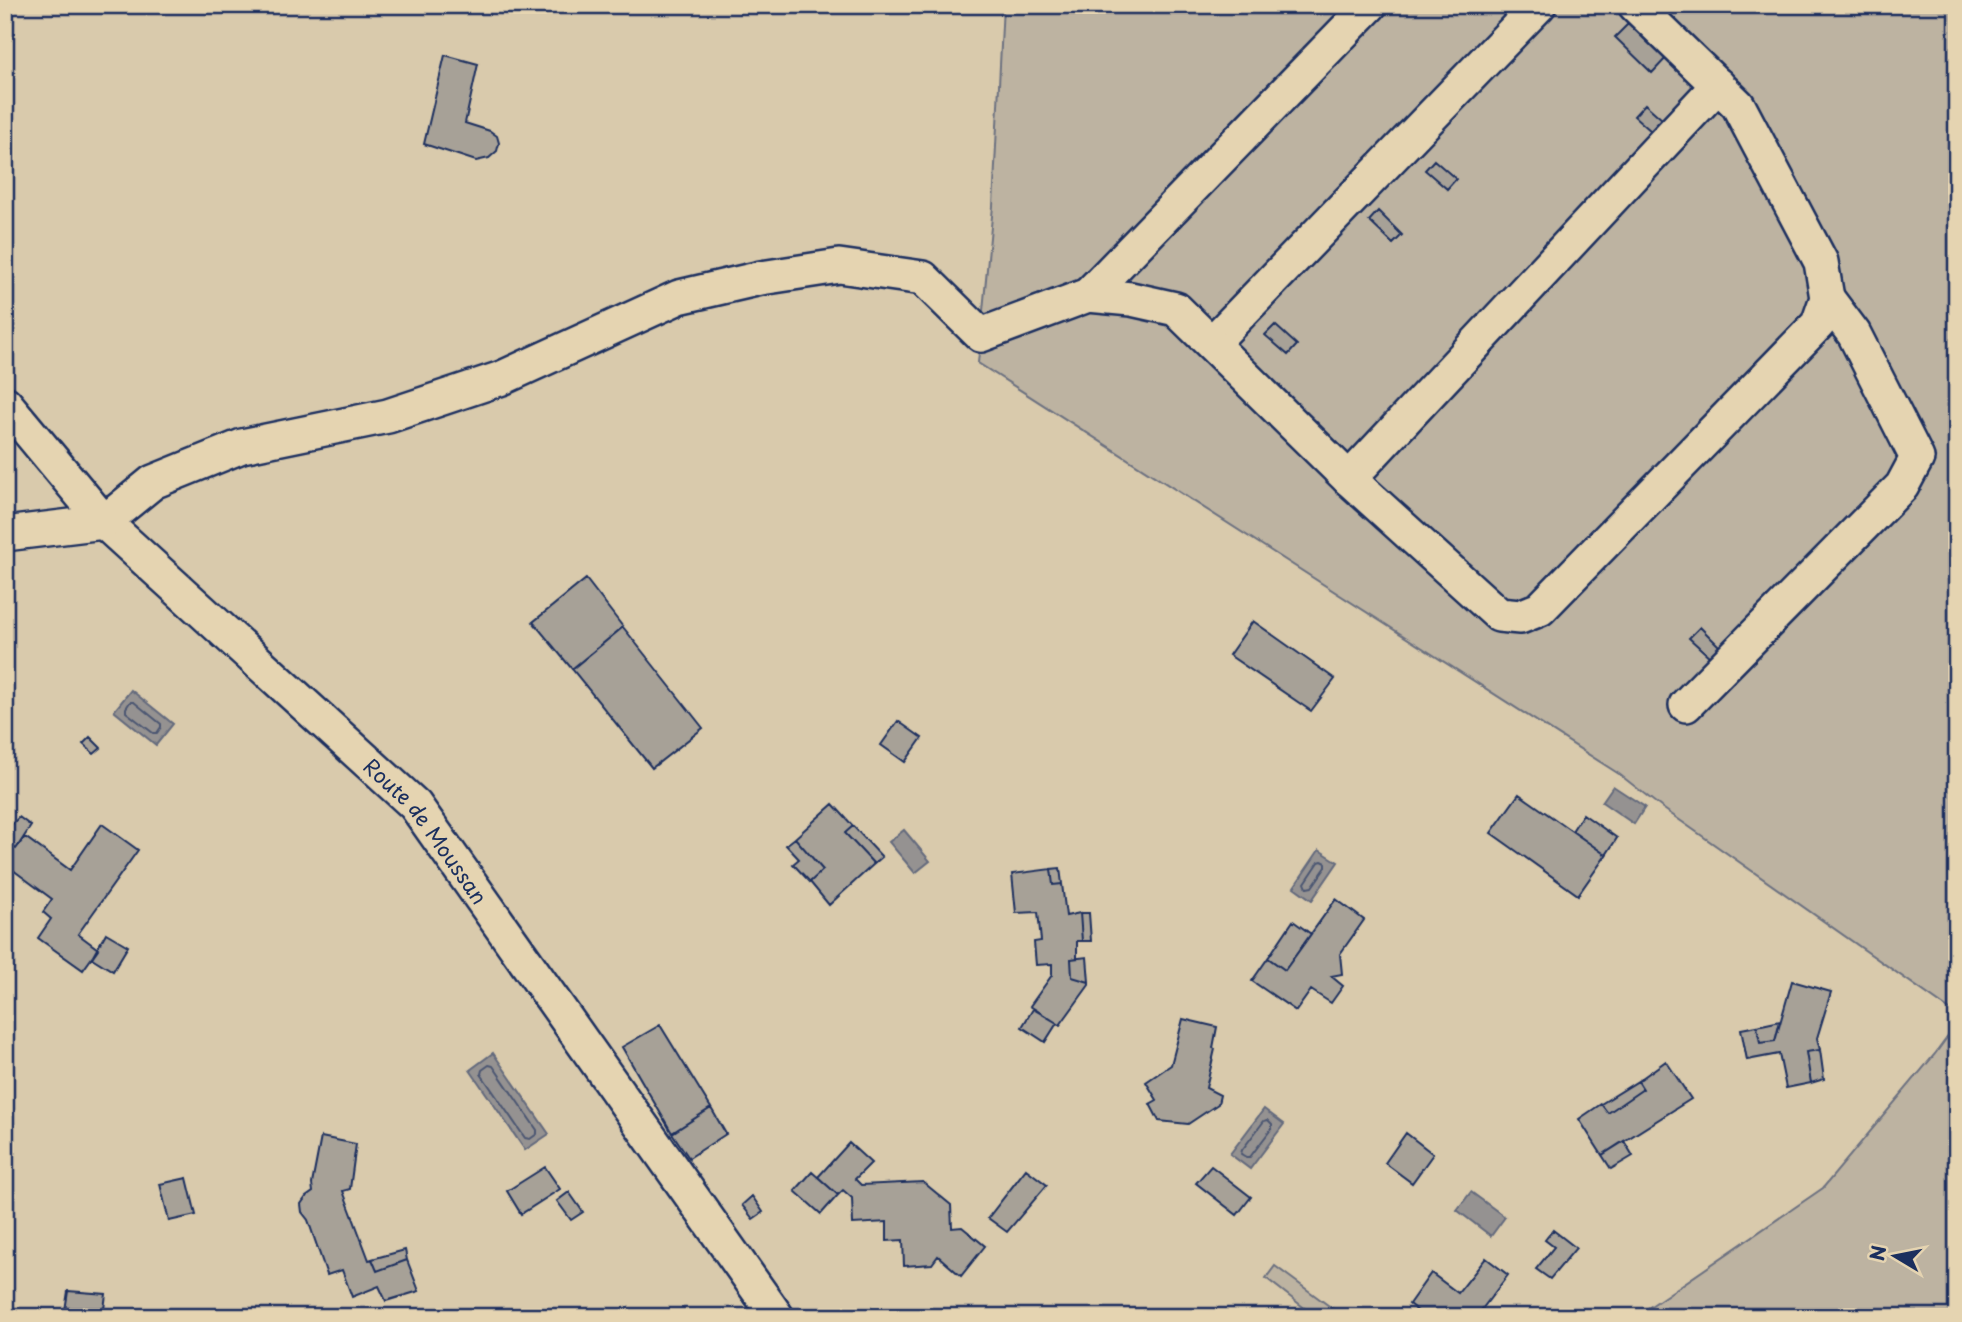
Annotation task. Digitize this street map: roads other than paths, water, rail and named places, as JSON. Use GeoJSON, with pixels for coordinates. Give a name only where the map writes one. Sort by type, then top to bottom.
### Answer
{"type":"FeatureCollection","features":[{"type":"Feature","properties":{"kind":"street"},"geometry":{"type":"LineString","coordinates":[[5,534],[104,522],[153,482],[242,446],[388,416],[502,378],[679,297],[761,278],[839,266],[923,278],[981,335],[1088,295],[1370,5]]}},
{"type":"Feature","properties":{"kind":"street"},"geometry":{"type":"LineString","coordinates":[[1212,343],[1539,5]]}},
{"type":"Feature","properties":{"kind":"street"},"geometry":{"type":"LineString","coordinates":[[1635,5],[1738,105],[1821,262],[1827,299],[1854,334],[1917,458],[1902,486],[1686,705]]}},
{"type":"Feature","properties":{"kind":"street"},"geometry":{"type":"LineString","coordinates":[[1349,479],[1718,85]]}},
{"type":"Feature","properties":{"kind":"street"},"geometry":{"type":"LineString","coordinates":[[1088,295],[1131,299],[1176,309],[1349,479],[1499,615],[1520,617],[1540,609],[1818,324],[1827,299]]}},
{"type":"Feature","properties":{"kind":"street","name":"Route de Moussan"},"geometry":{"type":"LineString","coordinates":[[5,403],[104,522],[415,805],[778,1317]]}},
{"type":"Feature","properties":{"kind":"water"},"geometry":{"type":"Polygon","coordinates":[[[131,690],[173,724],[156,745],[114,711],[131,690]]]}},
{"type":"Feature","properties":{"kind":"water"},"geometry":{"type":"Polygon","coordinates":[[[1613,786],[1645,807],[1634,824],[1602,802],[1613,786]]]}},
{"type":"Feature","properties":{"kind":"water"},"geometry":{"type":"Polygon","coordinates":[[[904,830],[930,861],[915,873],[889,842],[904,830]]]}},
{"type":"Feature","properties":{"kind":"water"},"geometry":{"type":"Polygon","coordinates":[[[1319,850],[1338,862],[1312,900],[1294,887],[1319,850]]]}},
{"type":"Feature","properties":{"kind":"water"},"geometry":{"type":"Polygon","coordinates":[[[493,1053],[549,1134],[525,1150],[470,1070],[493,1053]]]}},
{"type":"Feature","properties":{"kind":"water"},"geometry":{"type":"Polygon","coordinates":[[[1264,1109],[1284,1124],[1250,1169],[1230,1154],[1264,1109]]]}},
{"type":"Feature","properties":{"kind":"water"},"geometry":{"type":"Polygon","coordinates":[[[1471,1192],[1505,1217],[1491,1236],[1457,1210],[1471,1192]]]}}]}
